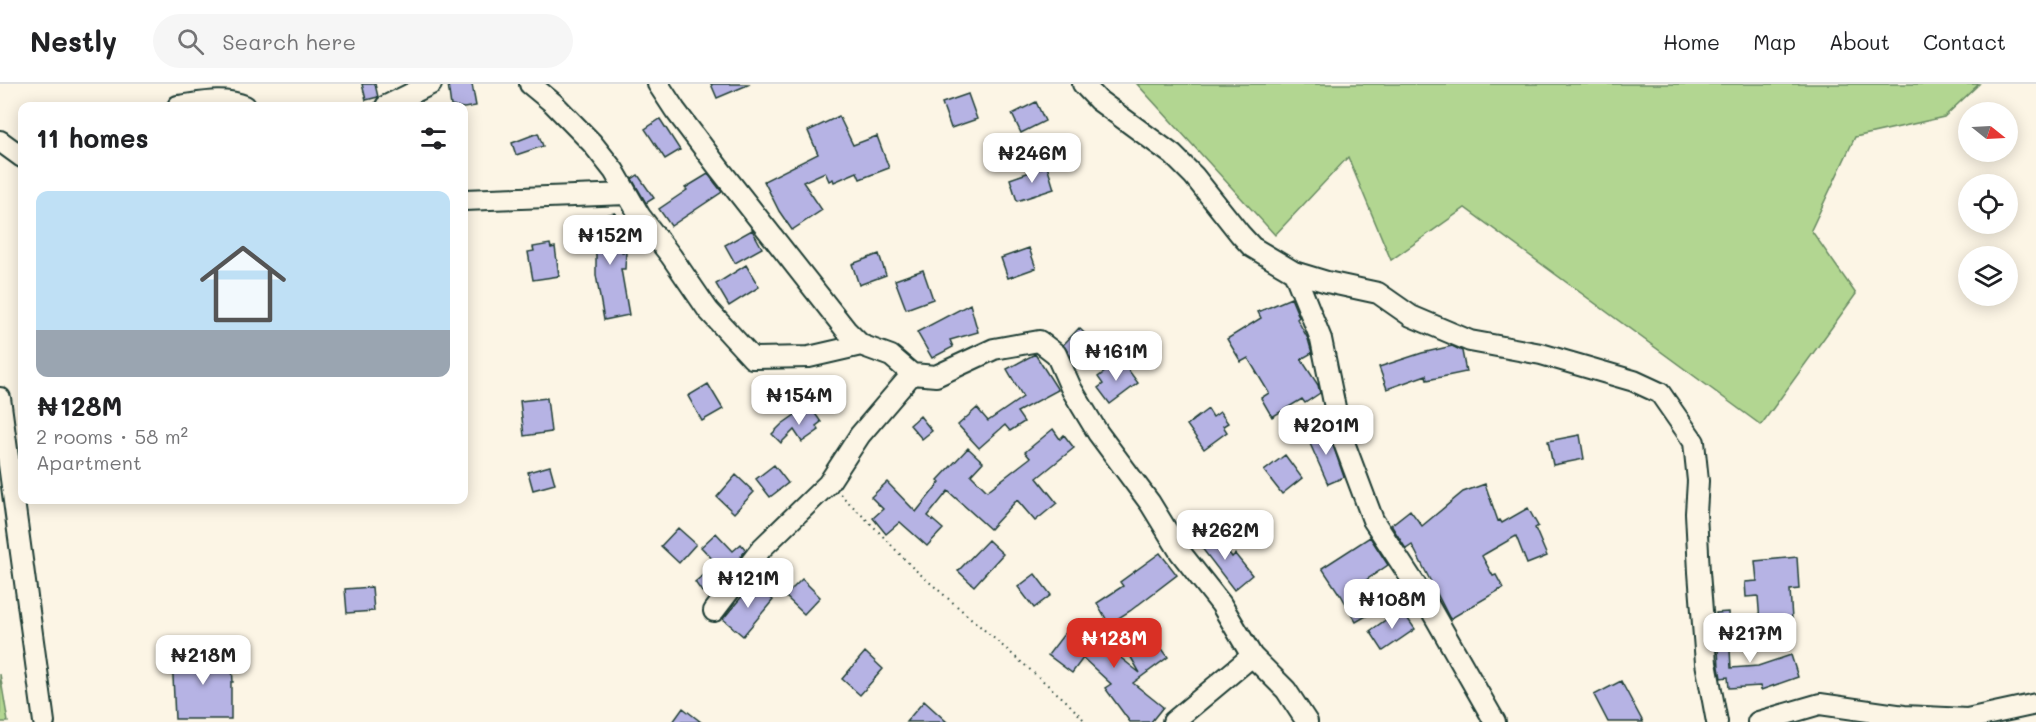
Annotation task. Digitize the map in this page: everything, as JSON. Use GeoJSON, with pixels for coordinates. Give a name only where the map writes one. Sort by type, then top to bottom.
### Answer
{"type":"FeatureCollection","features":[{"type":"Feature","properties":{"kind":"street"},"geometry":{"type":"LineString","coordinates":[[394,102],[431,84]]}},
{"type":"Feature","properties":{"kind":"street"},"geometry":{"type":"LineString","coordinates":[[530,84],[553,103],[592,143],[614,171],[640,216],[708,310],[752,358],[809,357],[861,345]]}},
{"type":"Feature","properties":{"kind":"street"},"geometry":{"type":"LineString","coordinates":[[658,84],[718,167],[846,330],[861,345],[891,356],[912,374],[936,376],[994,349],[1016,344],[1039,341],[1056,354],[1072,390],[1098,434],[1150,503],[1180,552],[1221,604],[1252,656],[1286,690],[1307,722]]}},
{"type":"Feature","properties":{"kind":"street"},"geometry":{"type":"LineString","coordinates":[[1083,84],[1098,100],[1173,155],[1194,176],[1252,247],[1294,272],[1378,293],[1411,316],[1470,341],[1541,354],[1634,381],[1660,393],[1694,442],[1698,481],[1696,513],[1706,663],[1717,722]]}},
{"type":"Feature","properties":{"kind":"street"},"geometry":{"type":"LineString","coordinates":[[204,102],[235,102]]}},
{"type":"Feature","properties":{"kind":"street"},"geometry":{"type":"LineString","coordinates":[[0,141],[18,153]]}},
{"type":"Feature","properties":{"kind":"street"},"geometry":{"type":"LineString","coordinates":[[468,200],[627,194]]}},
{"type":"Feature","properties":{"kind":"street"},"geometry":{"type":"LineString","coordinates":[[1294,272],[1321,339],[1340,432],[1373,520],[1426,601],[1495,722]]}},
{"type":"Feature","properties":{"kind":"street"},"geometry":{"type":"LineString","coordinates":[[714,611],[762,548],[828,484],[860,435],[912,374]]}},
{"type":"Feature","properties":{"kind":"street"},"geometry":{"type":"LineString","coordinates":[[0,398],[44,722]]}},
{"type":"Feature","properties":{"kind":"street"},"geometry":{"type":"LineString","coordinates":[[1173,722],[1252,656]]}},
{"type":"Feature","properties":{"kind":"street"},"geometry":{"type":"LineString","coordinates":[[1758,722],[1820,704],[1904,716],[1967,719],[2006,716],[2036,704]]}},
{"type":"Feature","properties":{"kind":"path"},"geometry":{"type":"LineString","coordinates":[[828,484],[912,567],[1066,701],[1086,722]]}},
{"type":"Feature","properties":{"kind":"green space"},"geometry":{"type":"Polygon","coordinates":[[[1137,84],[1979,84],[1944,117],[1855,137],[1811,230],[1856,294],[1761,425],[1465,208],[1391,260],[1348,157],[1275,235],[1137,84]]]}},
{"type":"Feature","properties":{"kind":"green space"},"geometry":{"type":"Polygon","coordinates":[[[0,674],[8,722],[0,722],[0,674]]]}},
{"type":"Feature","properties":{"kind":"building"},"geometry":{"type":"Polygon","coordinates":[[[362,84],[375,84],[378,97],[366,100],[362,84]]]}},
{"type":"Feature","properties":{"kind":"building"},"geometry":{"type":"Polygon","coordinates":[[[448,84],[472,84],[476,106],[468,107],[468,102],[450,102],[448,84]]]}},
{"type":"Feature","properties":{"kind":"building"},"geometry":{"type":"Polygon","coordinates":[[[711,84],[750,84],[717,98],[711,84]]]}},
{"type":"Feature","properties":{"kind":"building"},"geometry":{"type":"Polygon","coordinates":[[[968,94],[977,119],[951,128],[942,103],[968,94]]]}},
{"type":"Feature","properties":{"kind":"building"},"geometry":{"type":"Polygon","coordinates":[[[1036,102],[1045,121],[1021,133],[1012,114],[1036,102]]]}},
{"type":"Feature","properties":{"kind":"building"},"geometry":{"type":"Polygon","coordinates":[[[839,116],[853,145],[877,136],[889,168],[860,179],[857,172],[834,182],[833,179],[829,181],[825,172],[803,182],[822,210],[792,230],[779,211],[764,181],[818,154],[808,131],[839,116]]]}},
{"type":"Feature","properties":{"kind":"building"},"geometry":{"type":"Polygon","coordinates":[[[660,119],[680,150],[665,159],[645,129],[660,119]]]}},
{"type":"Feature","properties":{"kind":"building"},"geometry":{"type":"Polygon","coordinates":[[[538,133],[543,146],[516,155],[512,143],[538,133]]]}},
{"type":"Feature","properties":{"kind":"building"},"geometry":{"type":"Polygon","coordinates":[[[1047,166],[1054,189],[1017,201],[1010,179],[1047,166]]]}},
{"type":"Feature","properties":{"kind":"building"},"geometry":{"type":"Polygon","coordinates":[[[708,174],[722,192],[671,226],[659,209],[687,190],[685,188],[708,174]]]}},
{"type":"Feature","properties":{"kind":"building"},"geometry":{"type":"Polygon","coordinates":[[[638,175],[654,198],[646,203],[632,179],[638,175]]]}},
{"type":"Feature","properties":{"kind":"building"},"geometry":{"type":"Polygon","coordinates":[[[615,213],[622,252],[626,252],[625,269],[621,269],[629,315],[604,320],[596,275],[596,255],[590,218],[615,213]]]}},
{"type":"Feature","properties":{"kind":"building"},"geometry":{"type":"Polygon","coordinates":[[[752,230],[762,248],[735,263],[725,245],[752,230]]]}},
{"type":"Feature","properties":{"kind":"building"},"geometry":{"type":"Polygon","coordinates":[[[550,244],[551,248],[555,247],[559,276],[533,280],[528,252],[534,251],[533,247],[550,244]]]}},
{"type":"Feature","properties":{"kind":"building"},"geometry":{"type":"Polygon","coordinates":[[[1029,248],[1036,268],[1008,278],[1001,258],[1029,248]]]}},
{"type":"Feature","properties":{"kind":"building"},"geometry":{"type":"Polygon","coordinates":[[[879,254],[886,275],[859,285],[852,264],[879,254]]]}},
{"type":"Feature","properties":{"kind":"building"},"geometry":{"type":"Polygon","coordinates":[[[746,265],[759,287],[729,306],[716,284],[746,265]]]}},
{"type":"Feature","properties":{"kind":"building"},"geometry":{"type":"Polygon","coordinates":[[[923,270],[933,299],[906,309],[895,280],[923,270]]]}},
{"type":"Feature","properties":{"kind":"building"},"geometry":{"type":"Polygon","coordinates":[[[1291,298],[1299,317],[1297,319],[1308,339],[1312,353],[1301,359],[1318,385],[1320,393],[1305,403],[1302,399],[1272,417],[1261,398],[1269,393],[1248,358],[1241,362],[1227,339],[1261,318],[1258,312],[1291,298]]]}},
{"type":"Feature","properties":{"kind":"building"},"geometry":{"type":"Polygon","coordinates":[[[970,304],[978,332],[950,340],[953,347],[932,358],[917,332],[970,304]]]}},
{"type":"Feature","properties":{"kind":"building"},"geometry":{"type":"Polygon","coordinates":[[[1079,328],[1095,343],[1076,363],[1063,345],[1079,328]]]}},
{"type":"Feature","properties":{"kind":"building"},"geometry":{"type":"Polygon","coordinates":[[[1452,346],[1462,351],[1466,372],[1427,380],[1426,375],[1387,389],[1379,367],[1452,346]]]}},
{"type":"Feature","properties":{"kind":"building"},"geometry":{"type":"Polygon","coordinates":[[[1035,354],[1058,390],[1017,412],[1024,422],[1010,431],[1005,425],[979,448],[958,425],[977,408],[988,421],[1023,397],[1007,369],[1035,354]]]}},
{"type":"Feature","properties":{"kind":"building"},"geometry":{"type":"Polygon","coordinates":[[[1121,360],[1138,383],[1110,404],[1098,388],[1103,384],[1098,377],[1121,360]]]}},
{"type":"Feature","properties":{"kind":"building"},"geometry":{"type":"Polygon","coordinates":[[[708,384],[723,409],[702,421],[688,396],[708,384]]]}},
{"type":"Feature","properties":{"kind":"building"},"geometry":{"type":"Polygon","coordinates":[[[547,398],[551,432],[524,436],[520,401],[547,398]]]}},
{"type":"Feature","properties":{"kind":"building"},"geometry":{"type":"Polygon","coordinates":[[[809,405],[821,422],[816,426],[819,430],[802,442],[794,430],[781,443],[772,434],[809,405]]]}},
{"type":"Feature","properties":{"kind":"building"},"geometry":{"type":"Polygon","coordinates":[[[1208,409],[1213,417],[1220,412],[1228,423],[1223,426],[1227,432],[1204,449],[1187,425],[1208,409]]]}},
{"type":"Feature","properties":{"kind":"building"},"geometry":{"type":"Polygon","coordinates":[[[920,416],[932,431],[922,439],[910,425],[920,416]]]}},
{"type":"Feature","properties":{"kind":"building"},"geometry":{"type":"Polygon","coordinates":[[[1327,428],[1344,477],[1328,484],[1307,437],[1327,428]]]}},
{"type":"Feature","properties":{"kind":"building"},"geometry":{"type":"Polygon","coordinates":[[[1053,429],[1060,439],[1064,435],[1074,448],[1037,478],[1057,503],[1035,521],[1017,500],[990,529],[948,491],[928,516],[943,529],[927,546],[900,522],[886,534],[873,518],[883,509],[871,497],[887,482],[916,512],[940,482],[938,480],[968,448],[983,462],[971,475],[987,491],[1030,458],[1025,452],[1053,429]]]}},
{"type":"Feature","properties":{"kind":"building"},"geometry":{"type":"Polygon","coordinates":[[[1580,435],[1584,459],[1553,465],[1548,441],[1580,435]]]}},
{"type":"Feature","properties":{"kind":"building"},"geometry":{"type":"Polygon","coordinates":[[[1285,455],[1302,478],[1282,494],[1264,471],[1285,455]]]}},
{"type":"Feature","properties":{"kind":"building"},"geometry":{"type":"Polygon","coordinates":[[[774,465],[788,483],[770,497],[756,479],[774,465]]]}},
{"type":"Feature","properties":{"kind":"building"},"geometry":{"type":"Polygon","coordinates":[[[550,466],[555,484],[533,490],[528,472],[550,466]]]}},
{"type":"Feature","properties":{"kind":"building"},"geometry":{"type":"Polygon","coordinates":[[[736,475],[754,492],[734,513],[717,497],[736,475]]]}},
{"type":"Feature","properties":{"kind":"building"},"geometry":{"type":"Polygon","coordinates":[[[1485,484],[1498,521],[1502,523],[1528,508],[1538,526],[1535,528],[1547,556],[1527,564],[1516,536],[1485,554],[1482,556],[1503,588],[1450,619],[1412,545],[1406,549],[1391,525],[1410,510],[1422,526],[1463,492],[1485,484]]]}},
{"type":"Feature","properties":{"kind":"building"},"geometry":{"type":"Polygon","coordinates":[[[678,528],[696,544],[679,563],[661,546],[678,528]]]}},
{"type":"Feature","properties":{"kind":"building"},"geometry":{"type":"Polygon","coordinates":[[[1214,532],[1232,557],[1235,554],[1252,575],[1234,590],[1198,543],[1214,532]]]}},
{"type":"Feature","properties":{"kind":"building"},"geometry":{"type":"Polygon","coordinates":[[[716,533],[733,551],[741,544],[746,550],[702,592],[695,582],[717,564],[701,547],[716,533]]]}},
{"type":"Feature","properties":{"kind":"building"},"geometry":{"type":"Polygon","coordinates":[[[1370,537],[1388,565],[1353,589],[1368,615],[1356,622],[1322,568],[1370,537]]]}},
{"type":"Feature","properties":{"kind":"building"},"geometry":{"type":"Polygon","coordinates":[[[988,540],[1003,554],[974,586],[958,571],[988,540]]]}},
{"type":"Feature","properties":{"kind":"building"},"geometry":{"type":"Polygon","coordinates":[[[1160,553],[1177,575],[1109,624],[1097,603],[1123,586],[1120,582],[1160,553]]]}},
{"type":"Feature","properties":{"kind":"building"},"geometry":{"type":"Polygon","coordinates":[[[1797,557],[1799,589],[1790,590],[1792,619],[1760,622],[1758,596],[1746,597],[1745,582],[1757,581],[1755,561],[1797,557]]]}},
{"type":"Feature","properties":{"kind":"building"},"geometry":{"type":"Polygon","coordinates":[[[1035,574],[1051,595],[1034,608],[1018,587],[1035,574]]]}},
{"type":"Feature","properties":{"kind":"building"},"geometry":{"type":"Polygon","coordinates":[[[802,579],[820,597],[804,614],[785,596],[802,579]]]}},
{"type":"Feature","properties":{"kind":"building"},"geometry":{"type":"Polygon","coordinates":[[[754,582],[773,600],[743,636],[723,619],[754,582]]]}},
{"type":"Feature","properties":{"kind":"building"},"geometry":{"type":"Polygon","coordinates":[[[372,587],[374,611],[347,613],[345,589],[372,587]]]}},
{"type":"Feature","properties":{"kind":"building"},"geometry":{"type":"Polygon","coordinates":[[[1401,609],[1415,629],[1383,651],[1370,631],[1401,609]]]}},
{"type":"Feature","properties":{"kind":"building"},"geometry":{"type":"Polygon","coordinates":[[[1728,612],[1731,668],[1758,666],[1791,655],[1798,677],[1761,690],[1760,686],[1729,688],[1728,677],[1721,678],[1719,667],[1716,613],[1728,612]]]}},
{"type":"Feature","properties":{"kind":"building"},"geometry":{"type":"Polygon","coordinates":[[[1074,621],[1140,673],[1129,654],[1153,636],[1168,657],[1133,683],[1163,707],[1151,722],[1130,722],[1105,688],[1111,684],[1083,658],[1072,673],[1048,655],[1074,621]]]}},
{"type":"Feature","properties":{"kind":"building"},"geometry":{"type":"Polygon","coordinates":[[[231,651],[233,682],[231,682],[231,719],[175,719],[172,655],[231,651]]]}},
{"type":"Feature","properties":{"kind":"building"},"geometry":{"type":"Polygon","coordinates":[[[865,652],[883,669],[860,695],[842,679],[865,652]]]}},
{"type":"Feature","properties":{"kind":"building"},"geometry":{"type":"Polygon","coordinates":[[[1621,681],[1643,722],[1608,722],[1594,695],[1621,681]]]}},
{"type":"Feature","properties":{"kind":"building"},"geometry":{"type":"Polygon","coordinates":[[[924,701],[947,722],[906,722],[924,701]]]}},
{"type":"Feature","properties":{"kind":"building"},"geometry":{"type":"Polygon","coordinates":[[[683,708],[701,722],[673,722],[683,708]]]}}]}
